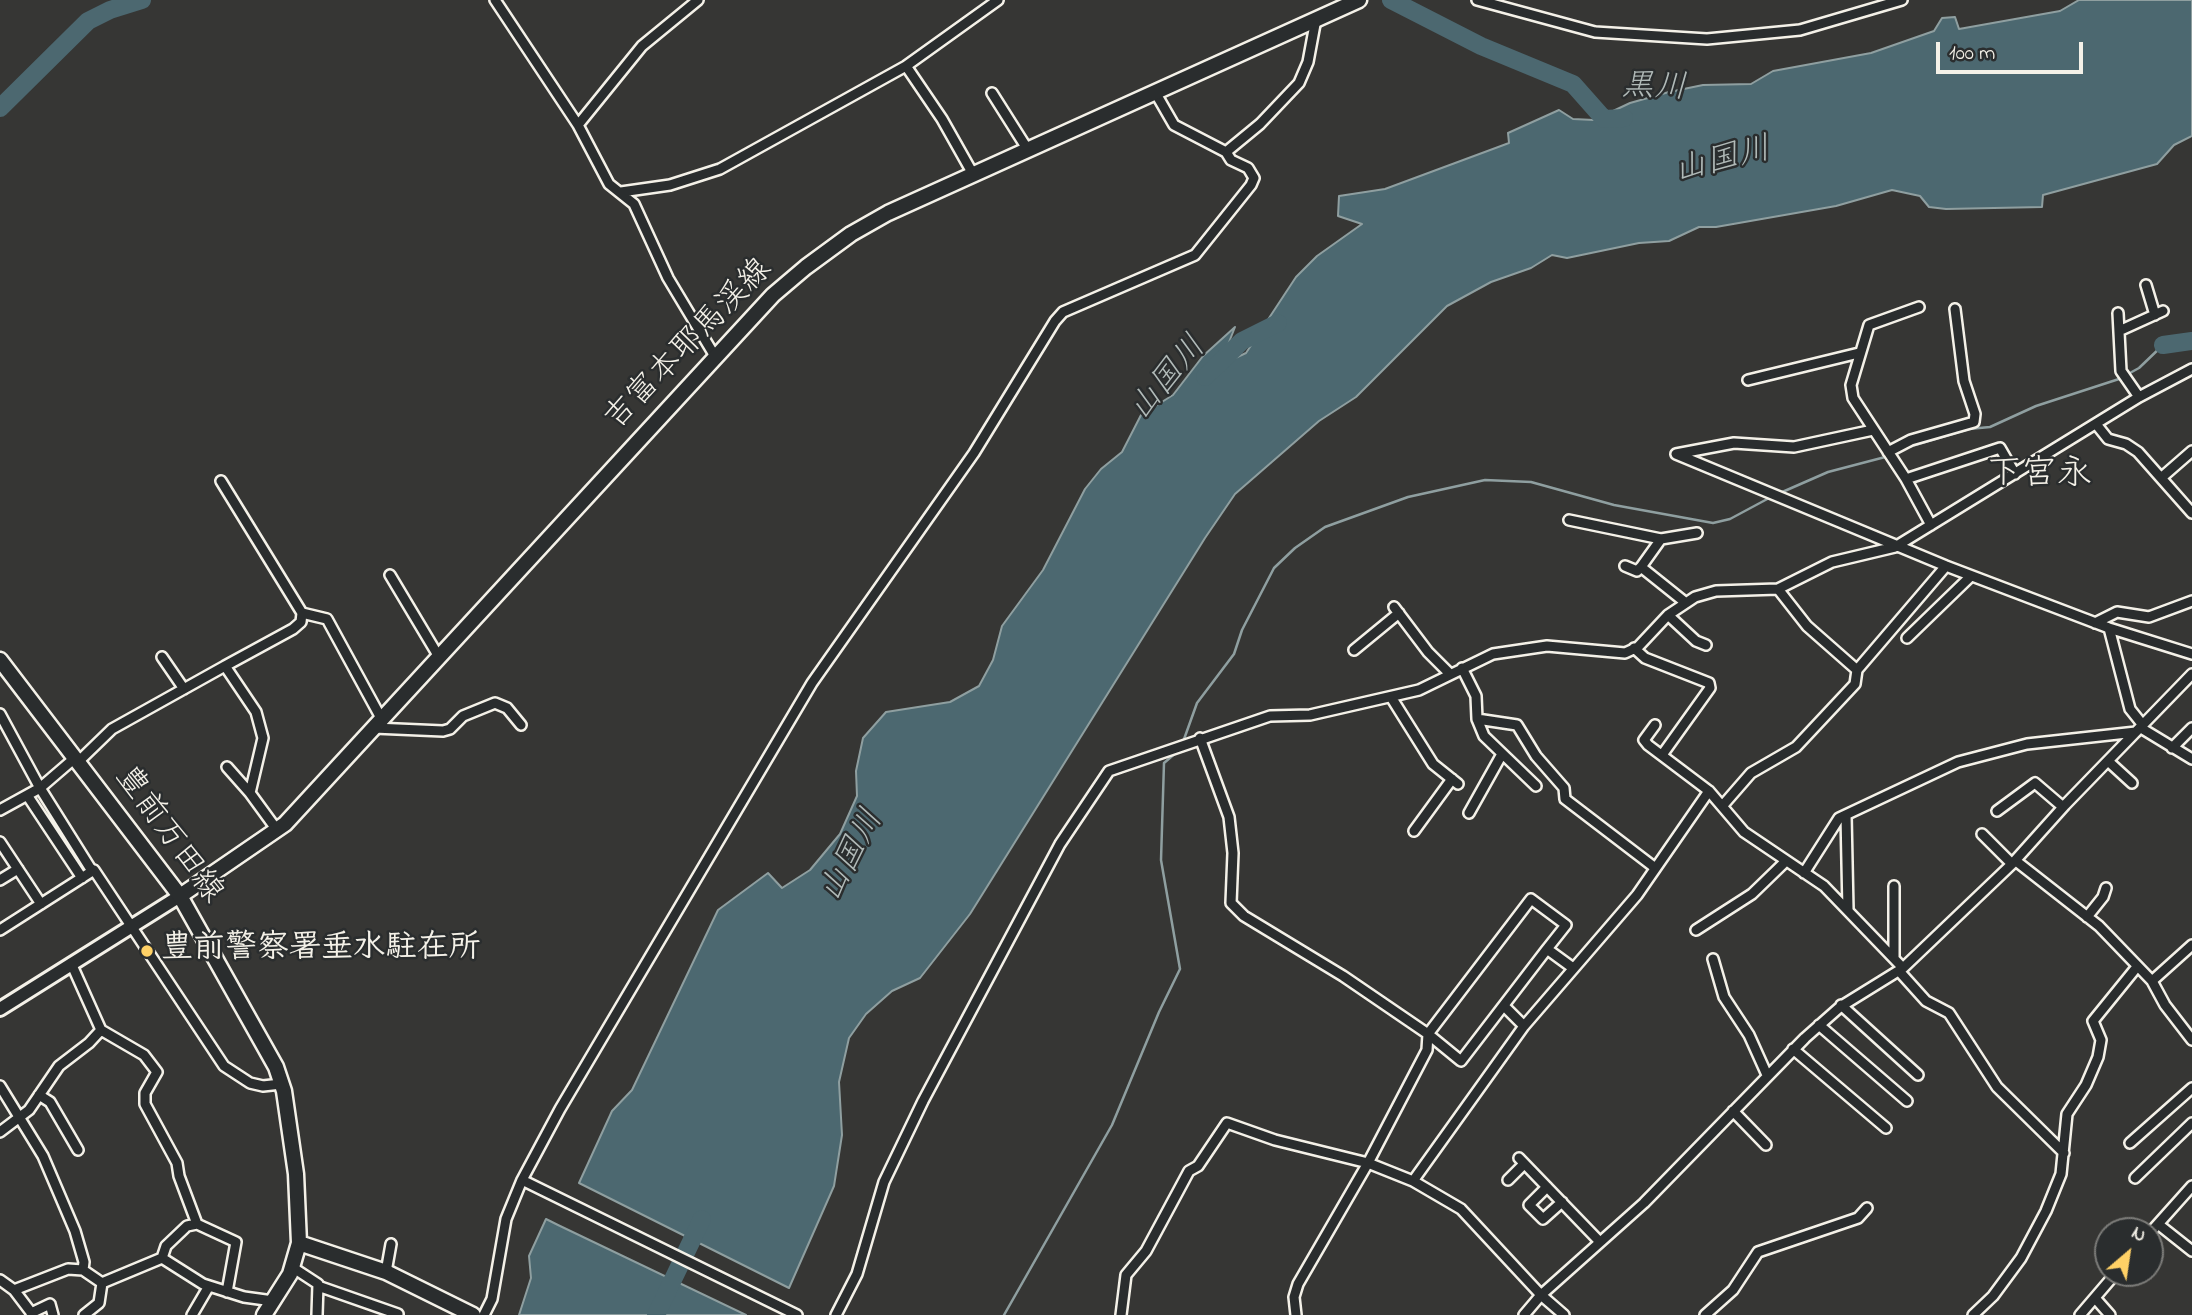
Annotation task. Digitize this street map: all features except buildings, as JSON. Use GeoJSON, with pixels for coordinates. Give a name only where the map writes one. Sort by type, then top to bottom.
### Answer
{"type":"FeatureCollection","features":[{"type":"Feature","properties":{"kind":"main road","name":"吉富本耶馬渓線"},"geometry":{"type":"LineString","coordinates":[[180,896],[277,830],[773,295],[837,243],[888,213],[1359,0]]}},
{"type":"Feature","properties":{"kind":"main road","name":"豊前万田線"},"geometry":{"type":"LineString","coordinates":[[0,660],[180,896],[236,990],[276,1067],[296,1174],[299,1243]]}},
{"type":"Feature","properties":{"kind":"main road"},"geometry":{"type":"LineString","coordinates":[[0,1009],[180,896]]}},
{"type":"Feature","properties":{"kind":"main road"},"geometry":{"type":"LineString","coordinates":[[264,1315],[292,1267],[299,1243],[386,1272],[473,1315]]}},
{"type":"Feature","properties":{"kind":"street"},"geometry":{"type":"LineString","coordinates":[[495,0],[579,125],[609,184],[634,204],[668,278],[716,358]]}},
{"type":"Feature","properties":{"kind":"street"},"geometry":{"type":"LineString","coordinates":[[579,125],[642,46],[698,0]]}},
{"type":"Feature","properties":{"kind":"street"},"geometry":{"type":"LineString","coordinates":[[621,192],[670,185],[720,169],[906,66],[998,0]]}},
{"type":"Feature","properties":{"kind":"street"},"geometry":{"type":"LineString","coordinates":[[1477,0],[1595,32],[1707,39],[1800,30],[1902,0]]}},
{"type":"Feature","properties":{"kind":"street"},"geometry":{"type":"LineString","coordinates":[[1226,152],[1260,124],[1298,83],[1308,62],[1316,19]]}},
{"type":"Feature","properties":{"kind":"street"},"geometry":{"type":"LineString","coordinates":[[906,66],[974,174]]}},
{"type":"Feature","properties":{"kind":"street"},"geometry":{"type":"LineString","coordinates":[[484,1315],[492,1299],[506,1219],[522,1180],[560,1109],[812,683],[974,453],[1055,321],[1063,312],[1195,255],[1251,185],[1254,178],[1248,168],[1231,160],[1226,152],[1174,125],[1155,92]]}},
{"type":"Feature","properties":{"kind":"street"},"geometry":{"type":"LineString","coordinates":[[992,93],[1028,149]]}},
{"type":"Feature","properties":{"kind":"street"},"geometry":{"type":"LineString","coordinates":[[2119,331],[2159,313],[2146,285]]}},
{"type":"Feature","properties":{"kind":"street"},"geometry":{"type":"LineString","coordinates":[[1919,307],[1869,325],[1851,385],[1853,398],[1906,479],[1931,525]]}},
{"type":"Feature","properties":{"kind":"street"},"geometry":{"type":"LineString","coordinates":[[1888,452],[1911,440],[1974,422],[1964,381],[1955,309]]}},
{"type":"Feature","properties":{"kind":"street"},"geometry":{"type":"LineString","coordinates":[[2118,313],[2122,371],[2139,397]]}},
{"type":"Feature","properties":{"kind":"street"},"geometry":{"type":"LineString","coordinates":[[1748,380],[1859,353]]}},
{"type":"Feature","properties":{"kind":"street"},"geometry":{"type":"LineString","coordinates":[[836,1315],[857,1274],[884,1182],[923,1101],[1060,844],[1097,785],[1109,771],[1270,716],[1310,715],[1419,690],[1493,654],[1547,646],[1625,653],[1634,648],[1668,615],[1686,603],[1716,591],[1778,589],[1832,562],[1895,547],[2139,397],[2192,369]]}},
{"type":"Feature","properties":{"kind":"street"},"geometry":{"type":"LineString","coordinates":[[2096,424],[2108,439],[2126,444],[2138,452],[2192,513]]}},
{"type":"Feature","properties":{"kind":"street"},"geometry":{"type":"LineString","coordinates":[[1872,430],[1794,447],[1734,443],[1676,454],[1895,547],[2095,623],[2192,654]]}},
{"type":"Feature","properties":{"kind":"street"},"geometry":{"type":"LineString","coordinates":[[1906,479],[2000,448],[2015,474]]}},
{"type":"Feature","properties":{"kind":"street"},"geometry":{"type":"LineString","coordinates":[[2161,478],[2192,451]]}},
{"type":"Feature","properties":{"kind":"street"},"geometry":{"type":"LineString","coordinates":[[0,810],[40,788],[112,729],[293,629],[301,622],[302,613],[221,481]]}},
{"type":"Feature","properties":{"kind":"street"},"geometry":{"type":"LineString","coordinates":[[1569,520],[1661,539],[1697,533]]}},
{"type":"Feature","properties":{"kind":"street"},"geometry":{"type":"LineString","coordinates":[[1625,566],[1637,571],[1661,539]]}},
{"type":"Feature","properties":{"kind":"street"},"geometry":{"type":"LineString","coordinates":[[1724,804],[1751,773],[1796,747],[1855,684],[1857,670],[1946,566]]}},
{"type":"Feature","properties":{"kind":"street"},"geometry":{"type":"LineString","coordinates":[[1641,567],[1686,603]]}},
{"type":"Feature","properties":{"kind":"street"},"geometry":{"type":"LineString","coordinates":[[390,575],[439,657]]}},
{"type":"Feature","properties":{"kind":"street"},"geometry":{"type":"LineString","coordinates":[[1907,638],[1971,576]]}},
{"type":"Feature","properties":{"kind":"street"},"geometry":{"type":"LineString","coordinates":[[1778,589],[1807,626],[1857,670]]}},
{"type":"Feature","properties":{"kind":"street"},"geometry":{"type":"LineString","coordinates":[[2095,623],[2117,612],[2149,617],[2192,601]]}},
{"type":"Feature","properties":{"kind":"street"},"geometry":{"type":"LineString","coordinates":[[1354,650],[1396,610],[1428,652],[1450,674]]}},
{"type":"Feature","properties":{"kind":"street"},"geometry":{"type":"LineString","coordinates":[[302,613],[327,620],[377,723],[443,731],[450,729],[463,716],[495,703],[507,708],[521,726]]}},
{"type":"Feature","properties":{"kind":"street"},"geometry":{"type":"LineString","coordinates":[[1668,615],[1696,641],[1706,645]]}},
{"type":"Feature","properties":{"kind":"street"},"geometry":{"type":"LineString","coordinates":[[2109,628],[2130,709],[2140,728],[2192,759]]}},
{"type":"Feature","properties":{"kind":"street"},"geometry":{"type":"LineString","coordinates":[[1634,648],[1645,658],[1709,682],[1710,688],[1662,755]]}},
{"type":"Feature","properties":{"kind":"street"},"geometry":{"type":"LineString","coordinates":[[162,657],[184,689]]}},
{"type":"Feature","properties":{"kind":"street"},"geometry":{"type":"LineString","coordinates":[[225,666],[256,712],[263,738],[250,793]]}},
{"type":"Feature","properties":{"kind":"street"},"geometry":{"type":"LineString","coordinates":[[1462,668],[1476,696],[1477,719],[1484,736],[1536,786]]}},
{"type":"Feature","properties":{"kind":"street"},"geometry":{"type":"LineString","coordinates":[[1524,1315],[1541,1295],[1644,1203],[1819,1025],[1842,1005],[1901,969],[2014,863],[2063,807],[2192,674]]}},
{"type":"Feature","properties":{"kind":"street"},"geometry":{"type":"LineString","coordinates":[[1391,697],[1433,764],[1455,781],[1414,831]]}},
{"type":"Feature","properties":{"kind":"street"},"geometry":{"type":"LineString","coordinates":[[0,714],[40,788],[92,871],[184,1002],[224,1066],[250,1083],[263,1086],[281,1084]]}},
{"type":"Feature","properties":{"kind":"street"},"geometry":{"type":"LineString","coordinates":[[1477,719],[1517,725],[1536,756],[1564,788],[1565,799],[1654,867]]}},
{"type":"Feature","properties":{"kind":"street"},"geometry":{"type":"LineString","coordinates":[[1655,726],[1644,740],[1724,804],[1744,832],[1824,886],[1894,958],[1926,1001],[1949,1013],[1997,1087],[2064,1153]]}},
{"type":"Feature","properties":{"kind":"street"},"geometry":{"type":"LineString","coordinates":[[1804,873],[1839,818],[1958,762],[2027,744],[2140,728]]}},
{"type":"Feature","properties":{"kind":"street"},"geometry":{"type":"LineString","coordinates":[[2172,748],[2192,728]]}},
{"type":"Feature","properties":{"kind":"street"},"geometry":{"type":"LineString","coordinates":[[1200,738],[1229,817],[1233,853],[1231,903],[1244,916],[1343,976],[1428,1034],[1461,1061],[1566,925],[1531,899],[1428,1034],[1427,1050],[1368,1163],[1298,1284],[1294,1297],[1296,1315]]}},
{"type":"Feature","properties":{"kind":"street"},"geometry":{"type":"LineString","coordinates":[[1469,813],[1502,754]]}},
{"type":"Feature","properties":{"kind":"street"},"geometry":{"type":"LineString","coordinates":[[2108,761],[2132,783]]}},
{"type":"Feature","properties":{"kind":"street"},"geometry":{"type":"LineString","coordinates":[[227,767],[277,830]]}},
{"type":"Feature","properties":{"kind":"street"},"geometry":{"type":"LineString","coordinates":[[1997,811],[2035,783],[2063,807]]}},
{"type":"Feature","properties":{"kind":"street"},"geometry":{"type":"LineString","coordinates":[[1413,1181],[1524,1026],[1637,895],[1709,791]]}},
{"type":"Feature","properties":{"kind":"street"},"geometry":{"type":"LineString","coordinates":[[27,795],[82,878]]}},
{"type":"Feature","properties":{"kind":"street"},"geometry":{"type":"LineString","coordinates":[[1846,815],[1848,910]]}},
{"type":"Feature","properties":{"kind":"street"},"geometry":{"type":"LineString","coordinates":[[1982,834],[2014,863],[2087,917],[2152,981],[2165,1005],[2192,1041]]}},
{"type":"Feature","properties":{"kind":"street"},"geometry":{"type":"LineString","coordinates":[[0,842],[41,904]]}},
{"type":"Feature","properties":{"kind":"street"},"geometry":{"type":"LineString","coordinates":[[1696,930],[1752,894],[1786,861]]}},
{"type":"Feature","properties":{"kind":"street"},"geometry":{"type":"LineString","coordinates":[[0,880],[18,869]]}},
{"type":"Feature","properties":{"kind":"street"},"geometry":{"type":"LineString","coordinates":[[0,930],[92,871]]}},
{"type":"Feature","properties":{"kind":"street"},"geometry":{"type":"LineString","coordinates":[[1894,886],[1894,958]]}},
{"type":"Feature","properties":{"kind":"street"},"geometry":{"type":"LineString","coordinates":[[2087,917],[2104,897],[2106,888]]}},
{"type":"Feature","properties":{"kind":"street"},"geometry":{"type":"LineString","coordinates":[[2152,981],[2192,945]]}},
{"type":"Feature","properties":{"kind":"street"},"geometry":{"type":"LineString","coordinates":[[1547,949],[1573,968]]}},
{"type":"Feature","properties":{"kind":"street"},"geometry":{"type":"LineString","coordinates":[[1713,959],[1724,997],[1749,1035],[1767,1075]]}},
{"type":"Feature","properties":{"kind":"street"},"geometry":{"type":"LineString","coordinates":[[71,963],[101,1030],[144,1055],[156,1072],[145,1093],[145,1104],[177,1163],[179,1176],[197,1224]]}},
{"type":"Feature","properties":{"kind":"street"},"geometry":{"type":"LineString","coordinates":[[1973,1315],[1993,1296],[2021,1258],[2061,1174],[2067,1114],[2086,1085],[2098,1057],[2101,1040],[2093,1021],[2136,968]]}},
{"type":"Feature","properties":{"kind":"street"},"geometry":{"type":"LineString","coordinates":[[1842,1005],[1919,1075]]}},
{"type":"Feature","properties":{"kind":"street"},"geometry":{"type":"LineString","coordinates":[[1504,1006],[1524,1026]]}},
{"type":"Feature","properties":{"kind":"street"},"geometry":{"type":"LineString","coordinates":[[1819,1025],[1907,1101]]}},
{"type":"Feature","properties":{"kind":"street"},"geometry":{"type":"LineString","coordinates":[[0,1132],[29,1110],[59,1066],[89,1044],[101,1030]]}},
{"type":"Feature","properties":{"kind":"street"},"geometry":{"type":"LineString","coordinates":[[1793,1049],[1886,1128]]}},
{"type":"Feature","properties":{"kind":"street"},"geometry":{"type":"LineString","coordinates":[[0,1086],[43,1156],[75,1231],[84,1262],[83,1270]]}},
{"type":"Feature","properties":{"kind":"street"},"geometry":{"type":"LineString","coordinates":[[2130,1143],[2192,1088]]}},
{"type":"Feature","properties":{"kind":"street"},"geometry":{"type":"LineString","coordinates":[[38,1095],[50,1102],[78,1150]]}},
{"type":"Feature","properties":{"kind":"street"},"geometry":{"type":"LineString","coordinates":[[1733,1111],[1766,1145]]}},
{"type":"Feature","properties":{"kind":"street"},"geometry":{"type":"LineString","coordinates":[[2135,1178],[2192,1123]]}},
{"type":"Feature","properties":{"kind":"street"},"geometry":{"type":"LineString","coordinates":[[1121,1315],[1126,1275],[1146,1251],[1189,1171],[1198,1166],[1227,1124],[1287,1143],[1368,1163],[1413,1181],[1461,1209],[1541,1295],[1564,1315]]}},
{"type":"Feature","properties":{"kind":"street"},"geometry":{"type":"LineString","coordinates":[[1508,1181],[1522,1161],[1600,1242]]}},
{"type":"Feature","properties":{"kind":"street"},"geometry":{"type":"LineString","coordinates":[[522,1180],[797,1315]]}},
{"type":"Feature","properties":{"kind":"street"},"geometry":{"type":"LineString","coordinates":[[2164,1217],[2192,1186]]}},
{"type":"Feature","properties":{"kind":"street"},"geometry":{"type":"LineString","coordinates":[[1547,1187],[1529,1205],[1543,1220],[1562,1202]]}},
{"type":"Feature","properties":{"kind":"street"},"geometry":{"type":"LineString","coordinates":[[1705,1315],[1733,1290],[1758,1252],[1857,1218],[1867,1208]]}},
{"type":"Feature","properties":{"kind":"street"},"geometry":{"type":"LineString","coordinates":[[102,1283],[162,1258],[166,1246],[187,1226],[197,1224],[236,1242],[227,1292]]}},
{"type":"Feature","properties":{"kind":"street"},"geometry":{"type":"LineString","coordinates":[[2164,1229],[2192,1251]]}},
{"type":"Feature","properties":{"kind":"street"},"geometry":{"type":"LineString","coordinates":[[386,1272],[391,1244]]}},
{"type":"Feature","properties":{"kind":"street"},"geometry":{"type":"LineString","coordinates":[[162,1258],[209,1286],[273,1301]]}},
{"type":"Feature","properties":{"kind":"street"},"geometry":{"type":"LineString","coordinates":[[292,1267],[312,1277],[318,1286],[317,1315]]}},
{"type":"Feature","properties":{"kind":"street"},"geometry":{"type":"LineString","coordinates":[[14,1290],[68,1269],[83,1270],[102,1283]]}},
{"type":"Feature","properties":{"kind":"street"},"geometry":{"type":"LineString","coordinates":[[0,1280],[14,1290],[32,1314],[50,1304],[53,1315]]}},
{"type":"Feature","properties":{"kind":"street"},"geometry":{"type":"LineString","coordinates":[[84,1315],[99,1303],[102,1283]]}},
{"type":"Feature","properties":{"kind":"street"},"geometry":{"type":"LineString","coordinates":[[192,1315],[209,1286]]}},
{"type":"Feature","properties":{"kind":"street"},"geometry":{"type":"LineString","coordinates":[[318,1286],[398,1314]]}},
{"type":"Feature","properties":{"kind":"street"},"geometry":{"type":"LineString","coordinates":[[2080,1315],[2104,1287]]}},
{"type":"Feature","properties":{"kind":"street"},"geometry":{"type":"LineString","coordinates":[[2095,1298],[2110,1315]]}},
{"type":"Feature","properties":{"kind":"water"},"geometry":{"type":"Polygon","coordinates":[[[2079,0],[2192,0],[2192,136],[2174,145],[2157,164],[2043,195],[2042,207],[1946,209],[1929,207],[1920,196],[1892,190],[1836,206],[1716,227],[1699,227],[1669,241],[1639,243],[1567,258],[1552,255],[1531,268],[1491,282],[1447,306],[1356,397],[1319,421],[1235,494],[970,914],[920,978],[892,991],[866,1014],[849,1038],[839,1082],[842,1135],[834,1186],[789,1288],[579,1183],[612,1111],[632,1090],[718,910],[768,873],[782,888],[810,870],[840,834],[857,796],[856,771],[863,738],[886,712],[950,702],[979,686],[993,660],[1002,626],[1043,570],[1085,489],[1101,469],[1122,452],[1141,415],[1173,395],[1203,356],[1235,327],[1220,365],[1246,353],[1296,277],[1317,256],[1362,224],[1338,216],[1339,196],[1385,189],[1509,143],[1508,133],[1559,110],[1573,119],[1594,120],[1630,103],[1669,92],[1703,85],[1751,84],[1773,71],[1871,53],[1934,31],[1942,18],[1955,17],[1959,29],[2060,11],[2079,0]]]}},
{"type":"Feature","properties":{"kind":"water"},"geometry":{"type":"Polygon","coordinates":[[[546,1219],[746,1315],[519,1315],[531,1278],[529,1256],[546,1219]]]}},
{"type":"Feature","properties":{"kind":"waterway","name":"黒川"},"geometry":{"type":"LineString","coordinates":[[0,108],[88,21],[110,10],[142,0]]}},
{"type":"Feature","properties":{"kind":"waterway","name":"黒川"},"geometry":{"type":"LineString","coordinates":[[1391,0],[1481,46],[1573,84],[1604,119],[1624,118]]}},
{"type":"Feature","properties":{"kind":"waterway","name":"山国川"},"geometry":{"type":"LineString","coordinates":[[1205,377],[1242,341],[1278,323]]}},
{"type":"Feature","properties":{"kind":"waterway"},"geometry":{"type":"LineString","coordinates":[[2163,345],[2192,341]]}},
{"type":"Feature","properties":{"kind":"waterway"},"geometry":{"type":"LineString","coordinates":[[1905,448],[1969,429],[1990,427],[2036,406],[2119,379],[2139,368],[2163,345]]}},
{"type":"Feature","properties":{"kind":"waterway"},"geometry":{"type":"LineString","coordinates":[[1780,493],[1828,472],[1889,456]]}},
{"type":"Feature","properties":{"kind":"waterway"},"geometry":{"type":"LineString","coordinates":[[1183,742],[1197,703],[1234,654],[1242,630],[1274,568],[1295,548],[1325,527],[1408,497],[1485,480],[1531,482],[1614,505],[1713,523],[1730,519],[1771,497]]}},
{"type":"Feature","properties":{"kind":"waterway"},"geometry":{"type":"LineString","coordinates":[[1004,1315],[1112,1125],[1180,969],[1161,860],[1164,763],[1178,751]]}},
{"type":"Feature","properties":{"kind":"waterway","name":"山国川"},"geometry":{"type":"LineString","coordinates":[[656,1315],[702,1219]]}},
{"type":"Feature","properties":{"kind":"place","name":"豊前警察署垂水駐在所"},"geometry":{"type":"Point","coordinates":[147,951]}},
{"type":"Feature","properties":{"kind":"district","name":"下宮永"},"geometry":{"type":"Point","coordinates":[2039,477]}}]}
